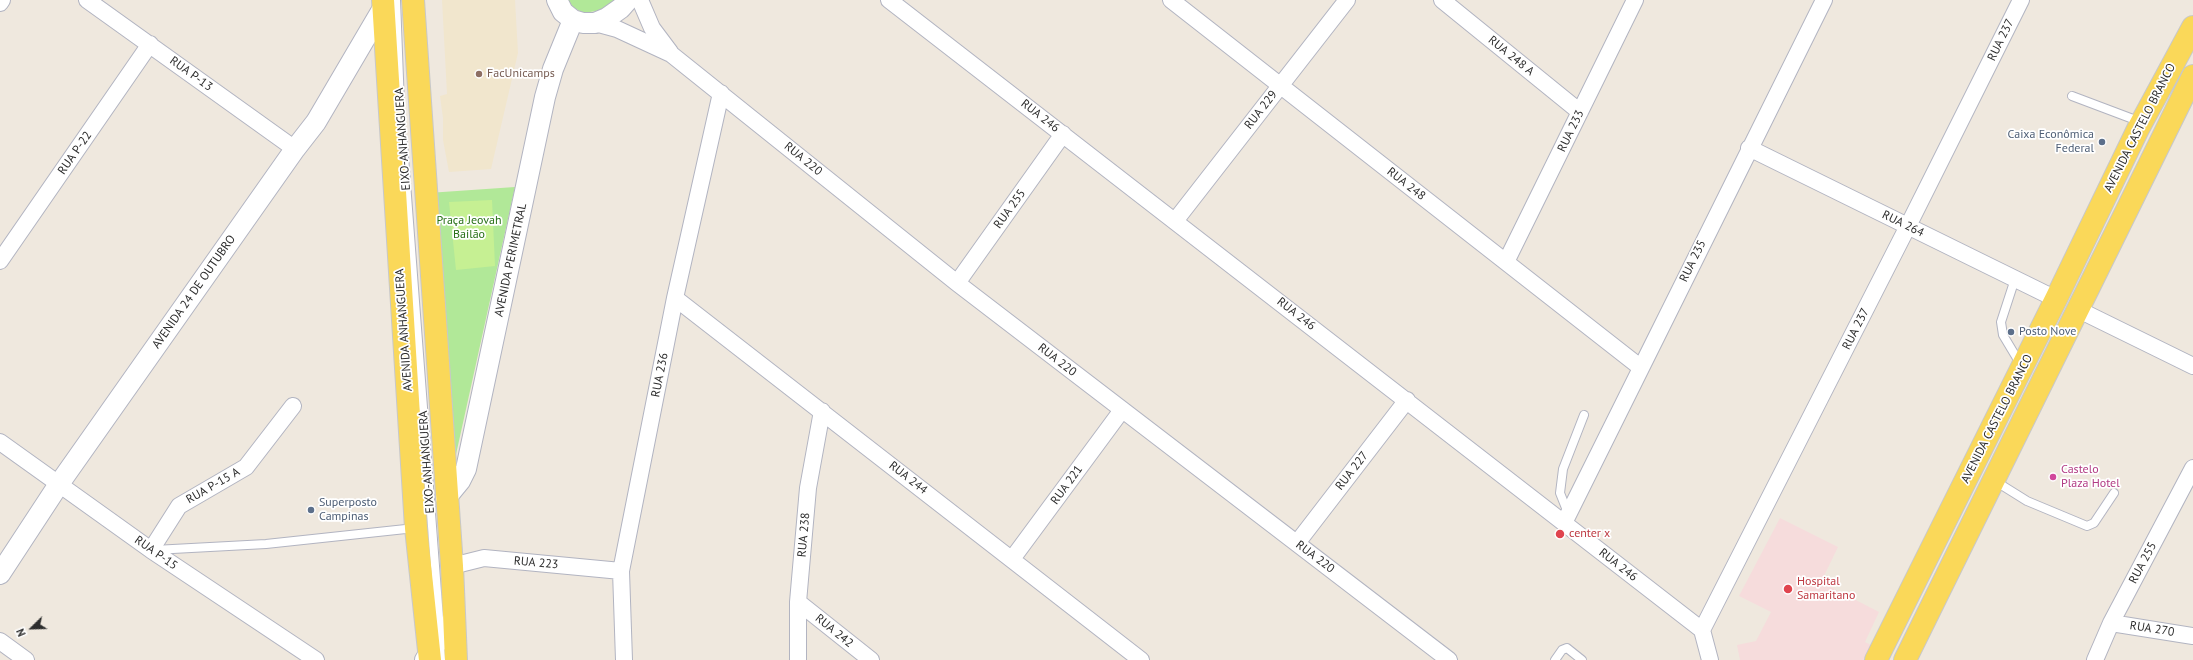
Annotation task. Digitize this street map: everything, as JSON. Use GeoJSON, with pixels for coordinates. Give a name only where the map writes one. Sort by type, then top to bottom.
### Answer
{"type":"FeatureCollection","features":[{"type":"Feature","properties":{"kind":"main road"},"geometry":{"type":"LineString","coordinates":[[413,0],[446,498],[452,566],[456,660]]}},
{"type":"Feature","properties":{"kind":"main road","name":"AVENIDA ANHANGUERA"},"geometry":{"type":"LineString","coordinates":[[387,2],[416,528],[433,655]]}},
{"type":"Feature","properties":{"kind":"main road","name":"AVENIDA CASTELO BRANCO"},"geometry":{"type":"LineString","coordinates":[[1876,660],[2022,368],[2142,123],[2193,27]]}},
{"type":"Feature","properties":{"kind":"main road","name":"AVENIDA CASTELO BRANCO"},"geometry":{"type":"LineString","coordinates":[[1905,660],[2079,310],[2193,76]]}},
{"type":"Feature","properties":{"kind":"street"},"geometry":{"type":"LineString","coordinates":[[0,4],[2,0]]}},
{"type":"Feature","properties":{"kind":"street","name":"RUA P-13"},"geometry":{"type":"LineString","coordinates":[[87,0],[295,148]]}},
{"type":"Feature","properties":{"kind":"street"},"geometry":{"type":"LineString","coordinates":[[557,0],[563,12],[574,20],[583,23],[595,22],[607,18],[621,8],[628,0]]}},
{"type":"Feature","properties":{"kind":"street","name":"RUA 220"},"geometry":{"type":"LineString","coordinates":[[640,0],[652,28],[671,54]]}},
{"type":"Feature","properties":{"kind":"street","name":"RUA 246"},"geometry":{"type":"LineString","coordinates":[[889,0],[1407,400],[1566,518],[1702,630]]}},
{"type":"Feature","properties":{"kind":"street","name":"RUA 248"},"geometry":{"type":"LineString","coordinates":[[1171,0],[1640,367]]}},
{"type":"Feature","properties":{"kind":"street","name":"RUA 229"},"geometry":{"type":"LineString","coordinates":[[1175,220],[1347,0]]}},
{"type":"Feature","properties":{"kind":"street","name":"RUA 248 A"},"geometry":{"type":"LineString","coordinates":[[1442,0],[1580,112]]}},
{"type":"Feature","properties":{"kind":"street","name":"RUA 233"},"geometry":{"type":"LineString","coordinates":[[1506,262],[1635,0]]}},
{"type":"Feature","properties":{"kind":"street","name":"RUA 235"},"geometry":{"type":"LineString","coordinates":[[1566,518],[1824,0]]}},
{"type":"Feature","properties":{"kind":"street","name":"RUA 237"},"geometry":{"type":"LineString","coordinates":[[1702,630],[1908,226],[2021,0]]}},
{"type":"Feature","properties":{"kind":"street","name":"AVENIDA 24 DE OUTUBRO"},"geometry":{"type":"LineString","coordinates":[[0,574],[59,484],[295,148],[316,122],[387,2]]}},
{"type":"Feature","properties":{"kind":"street","name":"AVENIDA PERIMETRAL"},"geometry":{"type":"LineString","coordinates":[[446,498],[460,481],[466,469],[545,97],[553,69],[574,20]]}},
{"type":"Feature","properties":{"kind":"street","name":"RUA 220"},"geometry":{"type":"LineString","coordinates":[[595,22],[671,54],[957,283],[1449,660]]}},
{"type":"Feature","properties":{"kind":"street","name":"RUA P-22"},"geometry":{"type":"LineString","coordinates":[[0,261],[150,44]]}},
{"type":"Feature","properties":{"kind":"street","name":"RUA 236"},"geometry":{"type":"LineString","coordinates":[[624,660],[621,570],[675,298],[721,93]]}},
{"type":"Feature","properties":{"kind":"street","name":"RUA 255"},"geometry":{"type":"LineString","coordinates":[[957,283],[1064,134]]}},
{"type":"Feature","properties":{"kind":"street","name":"RUA 264"},"geometry":{"type":"LineString","coordinates":[[1749,148],[2056,299]]}},
{"type":"Feature","properties":{"kind":"street","name":"RUA 244"},"geometry":{"type":"LineString","coordinates":[[675,298],[1141,660]]}},
{"type":"Feature","properties":{"kind":"street"},"geometry":{"type":"LineString","coordinates":[[2079,310],[2193,366]]}},
{"type":"Feature","properties":{"kind":"street","name":"RUA 227"},"geometry":{"type":"LineString","coordinates":[[1297,543],[1407,400]]}},
{"type":"Feature","properties":{"kind":"street","name":"RUA P-15 A"},"geometry":{"type":"LineString","coordinates":[[151,550],[179,506],[246,467],[293,406]]}},
{"type":"Feature","properties":{"kind":"street","name":"RUA 221"},"geometry":{"type":"LineString","coordinates":[[1012,560],[1122,410]]}},
{"type":"Feature","properties":{"kind":"street","name":"RUA 238"},"geometry":{"type":"LineString","coordinates":[[798,660],[798,602],[808,488],[822,411]]}},
{"type":"Feature","properties":{"kind":"street","name":"RUA P-15"},"geometry":{"type":"LineString","coordinates":[[0,442],[151,550],[316,660]]}},
{"type":"Feature","properties":{"kind":"street","name":"RUA 255"},"geometry":{"type":"LineString","coordinates":[[2095,660],[2111,623],[2193,468]]}},
{"type":"Feature","properties":{"kind":"street","name":"RUA 223"},"geometry":{"type":"LineString","coordinates":[[452,566],[484,558],[621,570]]}},
{"type":"Feature","properties":{"kind":"street","name":"RUA 242"},"geometry":{"type":"LineString","coordinates":[[798,602],[871,660]]}},
{"type":"Feature","properties":{"kind":"street"},"geometry":{"type":"LineString","coordinates":[[433,655],[454,618]]}},
{"type":"Feature","properties":{"kind":"street","name":"RUA 270"},"geometry":{"type":"LineString","coordinates":[[2111,623],[2193,636]]}},
{"type":"Feature","properties":{"kind":"street"},"geometry":{"type":"LineString","coordinates":[[1702,630],[1710,660]]}},
{"type":"Feature","properties":{"kind":"street"},"geometry":{"type":"LineString","coordinates":[[0,641],[26,660]]}},
{"type":"Feature","properties":{"kind":"lane","name":"EIXO-ANHANGUERA"},"geometry":{"type":"LineString","coordinates":[[387,2],[401,114]]}},
{"type":"Feature","properties":{"kind":"lane"},"geometry":{"type":"LineString","coordinates":[[2072,96],[2142,123]]}},
{"type":"Feature","properties":{"kind":"lane","name":"EIXO-ANHANGUERA"},"geometry":{"type":"LineString","coordinates":[[402,138],[433,655]]}},
{"type":"Feature","properties":{"kind":"lane"},"geometry":{"type":"LineString","coordinates":[[2015,279],[2001,322],[2003,335],[2022,368]]}},
{"type":"Feature","properties":{"kind":"lane"},"geometry":{"type":"LineString","coordinates":[[1566,518],[1560,493],[1563,469],[1584,415]]}},
{"type":"Feature","properties":{"kind":"lane"},"geometry":{"type":"LineString","coordinates":[[1995,480],[2027,501],[2087,526],[2094,523],[2114,493]]}},
{"type":"Feature","properties":{"kind":"lane"},"geometry":{"type":"LineString","coordinates":[[151,550],[266,544],[416,528]]}},
{"type":"Feature","properties":{"kind":"lane"},"geometry":{"type":"LineString","coordinates":[[1555,660],[1562,650],[1567,648],[1582,660]]}},
{"type":"Feature","properties":{"kind":"shaded area","name":"FacUnicamps"},"geometry":{"type":"Polygon","coordinates":[[[442,0],[515,0],[518,53],[491,169],[449,172],[443,140],[443,118],[440,96],[447,94],[442,0]]]}},
{"type":"Feature","properties":{"kind":"shaded area","name":"Hospital Samaritano"},"geometry":{"type":"Polygon","coordinates":[[[1780,518],[1838,547],[1821,582],[1879,612],[1865,642],[1871,645],[1864,660],[1740,660],[1737,645],[1756,641],[1771,612],[1739,596],[1780,518]]]}},
{"type":"Feature","properties":{"kind":"green space"},"geometry":{"type":"Polygon","coordinates":[[[567,0],[615,0],[602,10],[584,13],[574,8],[567,0]]]}},
{"type":"Feature","properties":{"kind":"green space","name":"Praça Jeovah Bailão"},"geometry":{"type":"Polygon","coordinates":[[[515,187],[453,468],[428,193],[515,187]]]}},
{"type":"Feature","properties":{"kind":"green space"},"geometry":{"type":"Polygon","coordinates":[[[492,200],[495,266],[456,270],[449,202],[492,200]]]}},
{"type":"Feature","properties":{"kind":"place","name":"FacUnicamps"},"geometry":{"type":"Point","coordinates":[479,74]}},
{"type":"Feature","properties":{"kind":"place","name":"Caixa Econômica Federal"},"geometry":{"type":"Point","coordinates":[2102,142]}},
{"type":"Feature","properties":{"kind":"place","name":"Posto Nove"},"geometry":{"type":"Point","coordinates":[2011,332]}},
{"type":"Feature","properties":{"kind":"place","name":"Castelo Plaza Hotel"},"geometry":{"type":"Point","coordinates":[2053,477]}},
{"type":"Feature","properties":{"kind":"place","name":"Superposto Campinas"},"geometry":{"type":"Point","coordinates":[311,510]}},
{"type":"Feature","properties":{"kind":"place","name":"center x"},"geometry":{"type":"Point","coordinates":[1560,534]}},
{"type":"Feature","properties":{"kind":"place","name":"Hospital Samaritano"},"geometry":{"type":"Point","coordinates":[1788,589]}}]}
